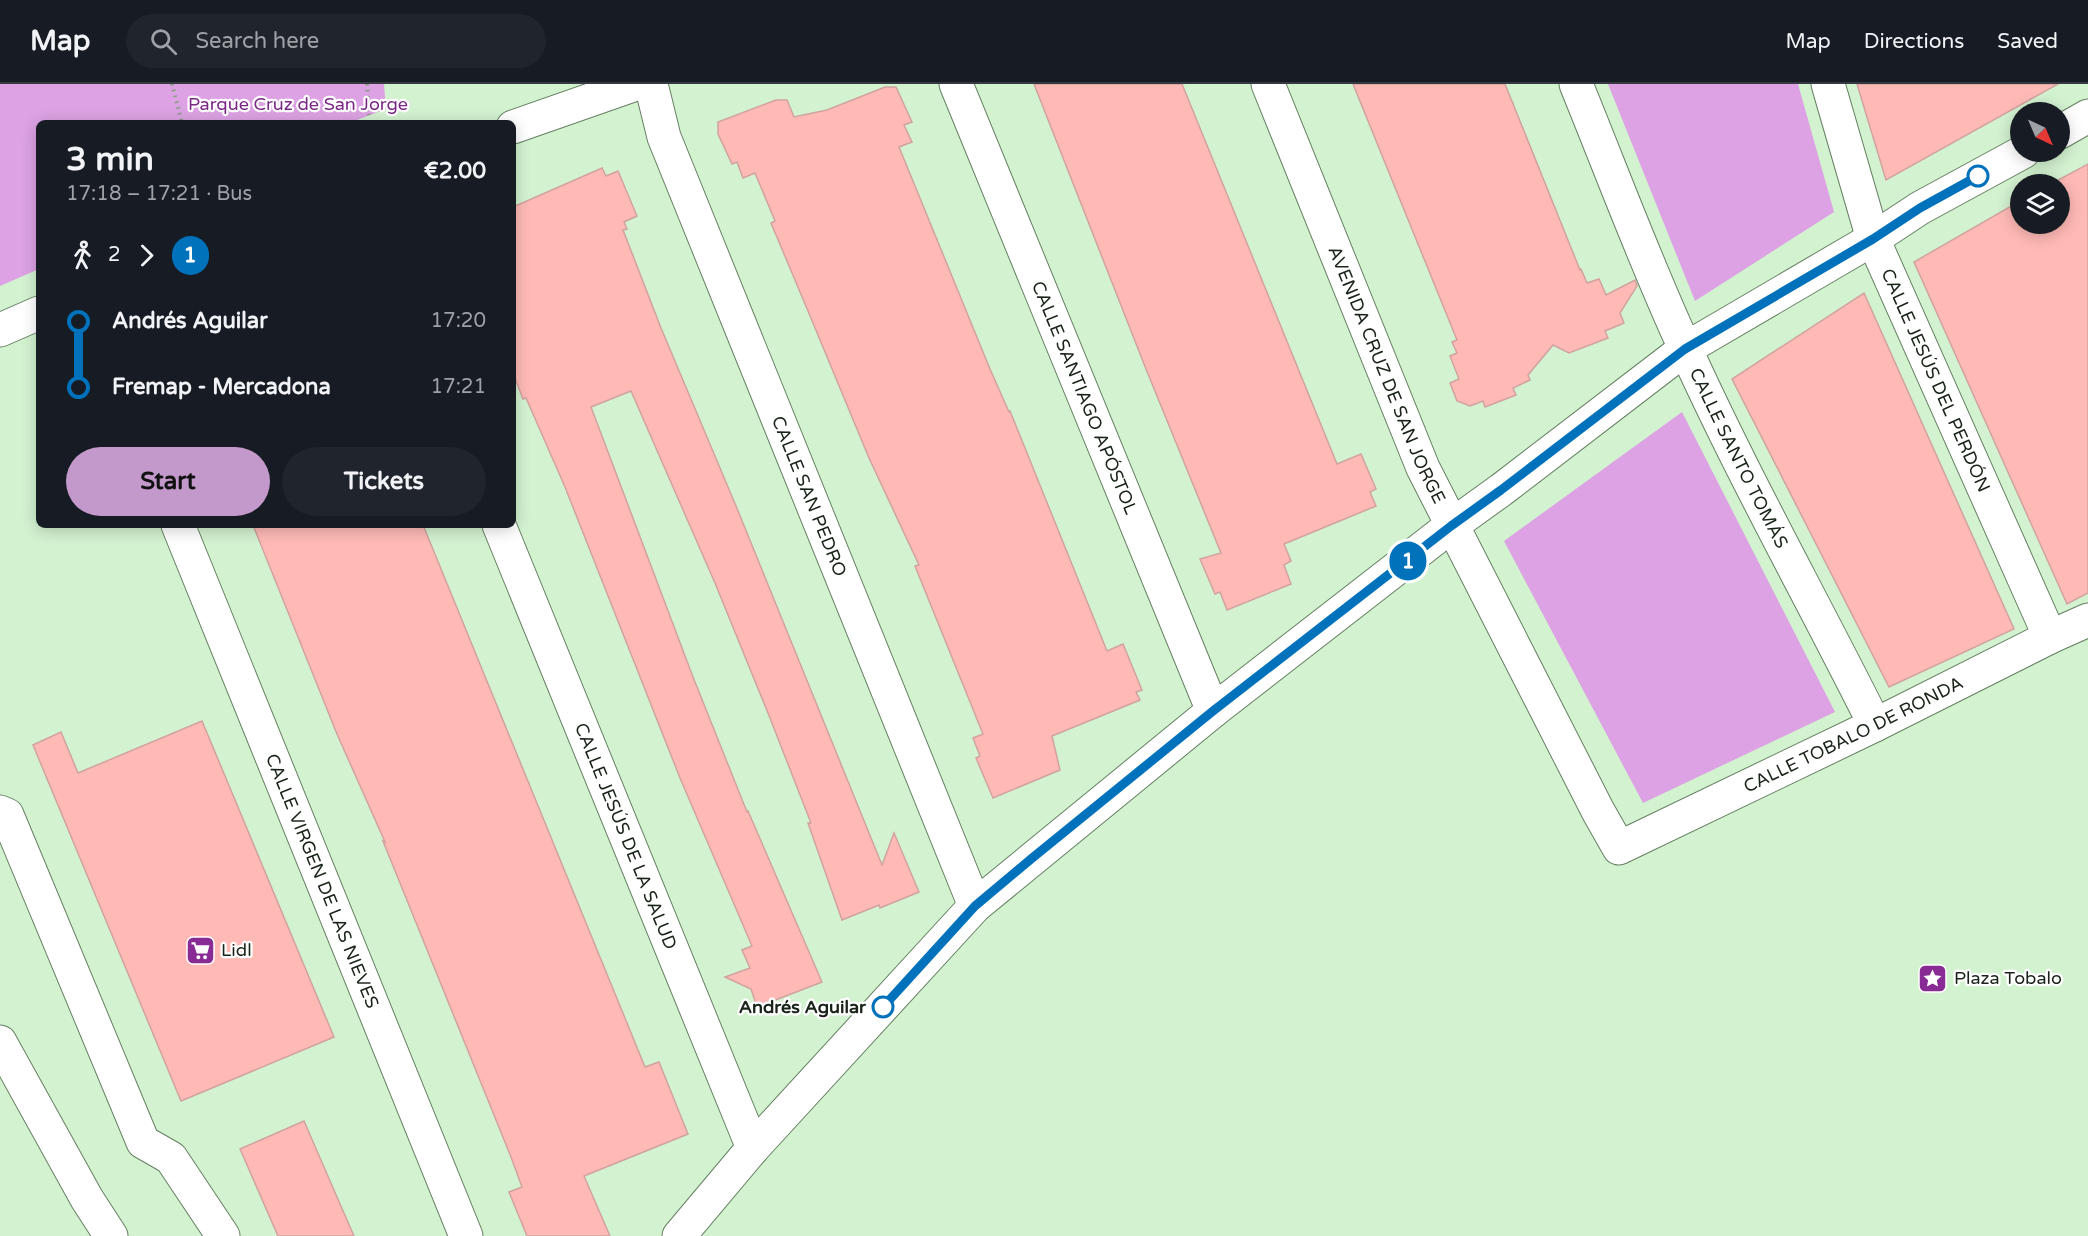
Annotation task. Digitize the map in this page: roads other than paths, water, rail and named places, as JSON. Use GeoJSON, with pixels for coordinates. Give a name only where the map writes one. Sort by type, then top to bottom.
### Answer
{"type":"FeatureCollection","features":[{"type":"Feature","properties":{"kind":"street"},"geometry":{"type":"LineString","coordinates":[[516,127],[636,84]]}},
{"type":"Feature","properties":{"kind":"street","name":"CALLE SAN PEDRO"},"geometry":{"type":"LineString","coordinates":[[651,84],[664,137],[975,906]]}},
{"type":"Feature","properties":{"kind":"street","name":"CALLE SANTIAGO APÓSTOL"},"geometry":{"type":"LineString","coordinates":[[956,84],[1213,711]]}},
{"type":"Feature","properties":{"kind":"street","name":"AVENIDA CRUZ DE SAN JORGE"},"geometry":{"type":"LineString","coordinates":[[1268,84],[1423,468],[1619,848]]}},
{"type":"Feature","properties":{"kind":"street","name":"CALLE SANTO TOMÁS"},"geometry":{"type":"LineString","coordinates":[[1576,84],[1685,349],[1875,725]]}},
{"type":"Feature","properties":{"kind":"street","name":"CALLE JESÚS DEL PERDÓN"},"geometry":{"type":"LineString","coordinates":[[1828,84],[1873,239],[2050,637]]}},
{"type":"Feature","properties":{"kind":"street"},"geometry":{"type":"LineString","coordinates":[[2070,126],[2088,116]]}},
{"type":"Feature","properties":{"kind":"street"},"geometry":{"type":"LineString","coordinates":[[679,1236],[753,1148],[975,906],[1213,711],[1451,526],[1685,349],[1873,239],[1920,208],[2010,160]]}},
{"type":"Feature","properties":{"kind":"street"},"geometry":{"type":"LineString","coordinates":[[0,330],[36,314]]}},
{"type":"Feature","properties":{"kind":"street","name":"CALLE VIRGEN DE LAS NIEVES"},"geometry":{"type":"LineString","coordinates":[[178,528],[466,1236]]}},
{"type":"Feature","properties":{"kind":"street","name":"CALLE JESÚS DE LA SALUD"},"geometry":{"type":"LineString","coordinates":[[500,528],[753,1148]]}},
{"type":"Feature","properties":{"kind":"street","name":"CALLE TOBALO DE RONDA"},"geometry":{"type":"LineString","coordinates":[[1619,848],[2088,620]]}},
{"type":"Feature","properties":{"kind":"street"},"geometry":{"type":"LineString","coordinates":[[0,812],[7,815],[143,1142],[171,1158],[223,1236]]}},
{"type":"Feature","properties":{"kind":"street"},"geometry":{"type":"LineString","coordinates":[[0,1042],[87,1199],[111,1236]]}},
{"type":"Feature","properties":{"kind":"place","name":"Lidl"},"geometry":{"type":"Point","coordinates":[200,950]}},
{"type":"Feature","properties":{"kind":"place","name":"Plaza Tobalo"},"geometry":{"type":"Point","coordinates":[1933,978]}},
{"type":"Feature","properties":{"kind":"place","name":"Andrés Aguilar"},"geometry":{"type":"Point","coordinates":[883,1007]}},
{"type":"Feature","properties":{"kind":"park label","name":"Parque Cruz de San Jorge"},"geometry":{"type":"Point","coordinates":[298,104]}}]}
